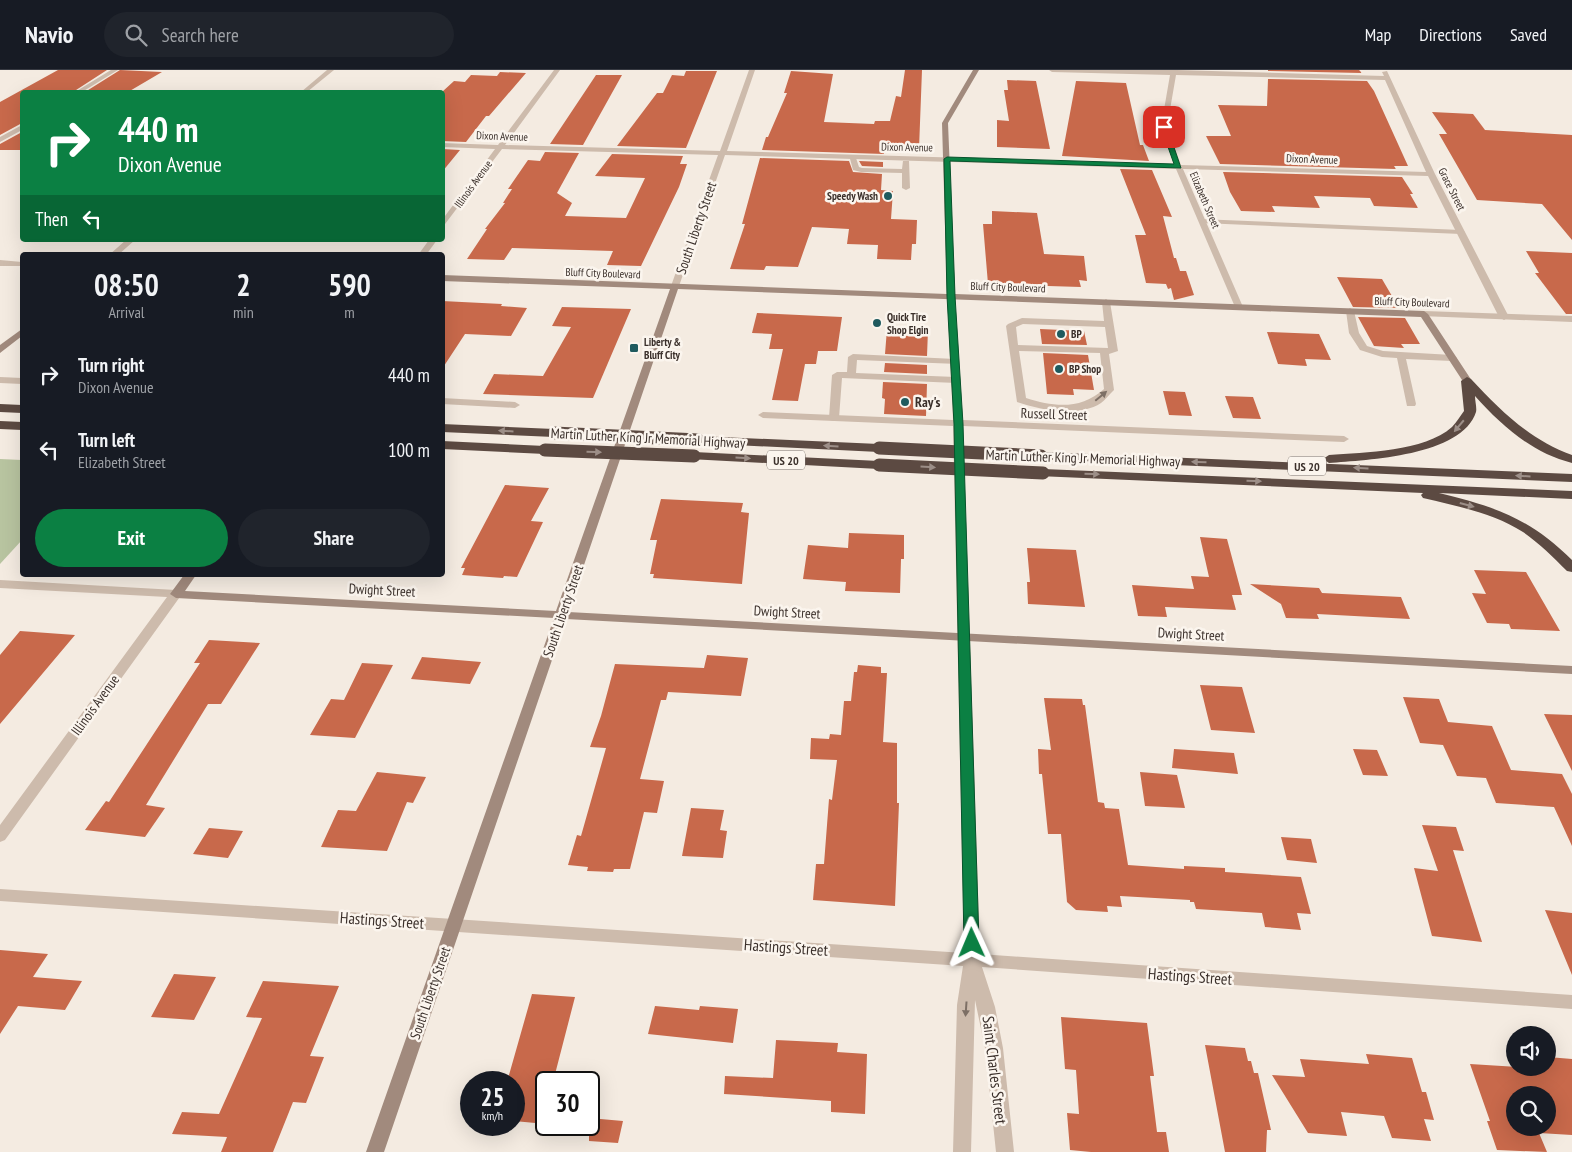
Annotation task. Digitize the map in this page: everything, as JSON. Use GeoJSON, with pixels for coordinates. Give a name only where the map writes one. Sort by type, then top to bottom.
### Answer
{"type":"FeatureCollection","features":[{"type":"Feature","properties":{"kind":"highway"},"geometry":{"type":"LineString","coordinates":[[1467,381],[1504,421],[1527,439],[1558,455],[1572,459]]}},
{"type":"Feature","properties":{"kind":"highway"},"geometry":{"type":"LineString","coordinates":[[1230,463],[1320,460],[1376,455],[1423,445],[1454,432],[1470,412],[1467,381]]}},
{"type":"Feature","properties":{"kind":"highway"},"geometry":{"type":"LineString","coordinates":[[0,408],[20,409]]}},
{"type":"Feature","properties":{"kind":"highway"},"geometry":{"type":"LineString","coordinates":[[0,425],[20,426]]}},
{"type":"Feature","properties":{"kind":"highway","name":"Martin Luther King Jr Memorial Highway"},"geometry":{"type":"LineString","coordinates":[[445,428],[1572,478]]}},
{"type":"Feature","properties":{"kind":"highway","name":"Martin Luther King Jr Memorial Highway"},"geometry":{"type":"LineString","coordinates":[[445,445],[1572,495]]}},
{"type":"Feature","properties":{"kind":"highway"},"geometry":{"type":"LineString","coordinates":[[1368,486],[1430,496],[1481,509],[1519,524],[1549,545],[1572,568]]}},
{"type":"Feature","properties":{"kind":"main road","name":"Saint Charles Street"},"geometry":{"type":"LineString","coordinates":[[951,296],[945,123],[976,70]]}},
{"type":"Feature","properties":{"kind":"main road","name":"Bluff City Boulevard"},"geometry":{"type":"LineString","coordinates":[[445,278],[1424,314]]}},
{"type":"Feature","properties":{"kind":"main road","name":"South Liberty Street"},"geometry":{"type":"LineString","coordinates":[[375,1152],[675,286]]}},
{"type":"Feature","properties":{"kind":"main road"},"geometry":{"type":"LineString","coordinates":[[1424,314],[1467,381]]}},
{"type":"Feature","properties":{"kind":"main road"},"geometry":{"type":"LineString","coordinates":[[0,350],[20,334]]}},
{"type":"Feature","properties":{"kind":"main road","name":"Illinois Avenue"},"geometry":{"type":"LineString","coordinates":[[176,594],[189,577]]}},
{"type":"Feature","properties":{"kind":"main road","name":"Dwight Street"},"geometry":{"type":"LineString","coordinates":[[176,594],[1572,670]]}},
{"type":"Feature","properties":{"kind":"street"},"geometry":{"type":"LineString","coordinates":[[81,90],[115,70]]}},
{"type":"Feature","properties":{"kind":"street"},"geometry":{"type":"LineString","coordinates":[[306,90],[331,70]]}},
{"type":"Feature","properties":{"kind":"street","name":"Illinois Avenue"},"geometry":{"type":"LineString","coordinates":[[445,222],[557,70]]}},
{"type":"Feature","properties":{"kind":"street","name":"South Liberty Street"},"geometry":{"type":"LineString","coordinates":[[675,286],[752,70]]}},
{"type":"Feature","properties":{"kind":"street"},"geometry":{"type":"LineString","coordinates":[[1052,70],[1388,78]]}},
{"type":"Feature","properties":{"kind":"street","name":"Grace Street"},"geometry":{"type":"LineString","coordinates":[[1384,70],[1431,174],[1504,317]]}},
{"type":"Feature","properties":{"kind":"street","name":"Elizabeth Street"},"geometry":{"type":"LineString","coordinates":[[1174,72],[1164,127],[1178,166],[1239,307]]}},
{"type":"Feature","properties":{"kind":"street"},"geometry":{"type":"LineString","coordinates":[[0,140],[20,128]]}},
{"type":"Feature","properties":{"kind":"street"},"geometry":{"type":"LineString","coordinates":[[0,132],[20,133]]}},
{"type":"Feature","properties":{"kind":"street","name":"Dixon Avenue"},"geometry":{"type":"LineString","coordinates":[[445,145],[1431,174]]}},
{"type":"Feature","properties":{"kind":"street"},"geometry":{"type":"LineString","coordinates":[[852,156],[856,168],[861,170],[906,171]]}},
{"type":"Feature","properties":{"kind":"street"},"geometry":{"type":"LineString","coordinates":[[906,158],[906,188]]}},
{"type":"Feature","properties":{"kind":"street"},"geometry":{"type":"LineString","coordinates":[[1202,221],[1461,232]]}},
{"type":"Feature","properties":{"kind":"street"},"geometry":{"type":"LineString","coordinates":[[117,252],[129,242]]}},
{"type":"Feature","properties":{"kind":"street"},"geometry":{"type":"LineString","coordinates":[[0,263],[20,264]]}},
{"type":"Feature","properties":{"kind":"street","name":"Saint Charles Street"},"geometry":{"type":"LineString","coordinates":[[951,296],[958,424],[972,961],[966,1014],[962,1152]]}},
{"type":"Feature","properties":{"kind":"street"},"geometry":{"type":"LineString","coordinates":[[1015,348],[1113,351],[1106,302]]}},
{"type":"Feature","properties":{"kind":"street"},"geometry":{"type":"LineString","coordinates":[[1350,311],[1354,333],[1363,348],[1382,354],[1452,358]]}},
{"type":"Feature","properties":{"kind":"street","name":"Bluff City Boulevard"},"geometry":{"type":"LineString","coordinates":[[1424,314],[1572,319]]}},
{"type":"Feature","properties":{"kind":"street"},"geometry":{"type":"LineString","coordinates":[[1104,351],[1109,390],[1096,402],[1076,406],[1048,406],[1021,400],[1011,326],[1022,321],[1109,324]]}},
{"type":"Feature","properties":{"kind":"street"},"geometry":{"type":"LineString","coordinates":[[1401,356],[1411,404]]}},
{"type":"Feature","properties":{"kind":"street"},"geometry":{"type":"LineString","coordinates":[[851,376],[853,357],[955,362]]}},
{"type":"Feature","properties":{"kind":"street"},"geometry":{"type":"LineString","coordinates":[[834,418],[837,375],[956,380]]}},
{"type":"Feature","properties":{"kind":"street"},"geometry":{"type":"LineString","coordinates":[[0,380],[20,381]]}},
{"type":"Feature","properties":{"kind":"street"},"geometry":{"type":"LineString","coordinates":[[445,401],[515,405]]}},
{"type":"Feature","properties":{"kind":"street","name":"Russell Street"},"geometry":{"type":"LineString","coordinates":[[763,415],[1344,439]]}},
{"type":"Feature","properties":{"kind":"street","name":"Dwight Street"},"geometry":{"type":"LineString","coordinates":[[0,584],[176,594]]}},
{"type":"Feature","properties":{"kind":"street","name":"Illinois Avenue"},"geometry":{"type":"LineString","coordinates":[[0,836],[176,594]]}},
{"type":"Feature","properties":{"kind":"street","name":"Hastings Street"},"geometry":{"type":"LineString","coordinates":[[0,895],[454,924],[1572,1002]]}},
{"type":"Feature","properties":{"kind":"street","name":"Saint Charles Street"},"geometry":{"type":"LineString","coordinates":[[972,961],[986,1007],[994,1048],[1005,1152]]}},
{"type":"Feature","properties":{"kind":"green space"},"geometry":{"type":"Polygon","coordinates":[[[0,459],[20,460],[20,542],[0,564],[0,459]]]}},
{"type":"Feature","properties":{"kind":"building"},"geometry":{"type":"Polygon","coordinates":[[[58,70],[107,70],[76,90],[22,90],[58,70]]]}},
{"type":"Feature","properties":{"kind":"building"},"geometry":{"type":"Polygon","coordinates":[[[120,70],[162,72],[131,90],[88,90],[120,70]]]}},
{"type":"Feature","properties":{"kind":"building"},"geometry":{"type":"Polygon","coordinates":[[[905,70],[922,70],[919,149],[884,148],[884,154],[762,150],[766,137],[768,137],[787,93],[784,93],[791,71],[833,74],[824,122],[874,124],[875,121],[890,121],[896,96],[901,97],[905,70]]]}},
{"type":"Feature","properties":{"kind":"building"},"geometry":{"type":"Polygon","coordinates":[[[1359,70],[1362,73],[1268,71],[1359,70]]]}},
{"type":"Feature","properties":{"kind":"building"},"geometry":{"type":"Polygon","coordinates":[[[686,71],[717,71],[686,148],[617,146],[657,93],[663,93],[672,75],[684,76],[686,71]]]}},
{"type":"Feature","properties":{"kind":"building"},"geometry":{"type":"Polygon","coordinates":[[[500,72],[526,73],[489,116],[486,116],[466,142],[445,141],[444,90],[454,81],[465,82],[471,75],[497,76],[500,72]]]}},
{"type":"Feature","properties":{"kind":"building"},"geometry":{"type":"Polygon","coordinates":[[[596,75],[622,75],[583,145],[550,144],[596,75]]]}},
{"type":"Feature","properties":{"kind":"building"},"geometry":{"type":"Polygon","coordinates":[[[1268,79],[1367,81],[1374,91],[1408,166],[1394,166],[1396,169],[1220,164],[1206,136],[1231,136],[1218,105],[1267,106],[1268,79]]]}},
{"type":"Feature","properties":{"kind":"building"},"geometry":{"type":"Polygon","coordinates":[[[1007,80],[1036,81],[1050,149],[997,147],[997,120],[1009,121],[1004,90],[1008,90],[1007,80]]]}},
{"type":"Feature","properties":{"kind":"building"},"geometry":{"type":"Polygon","coordinates":[[[1076,81],[1126,83],[1140,145],[1143,145],[1149,161],[1062,156],[1076,81]]]}},
{"type":"Feature","properties":{"kind":"building"},"geometry":{"type":"Polygon","coordinates":[[[20,91],[20,124],[0,135],[0,102],[20,91]]]}},
{"type":"Feature","properties":{"kind":"building"},"geometry":{"type":"Polygon","coordinates":[[[1432,112],[1473,114],[1485,130],[1572,135],[1572,240],[1542,204],[1477,200],[1439,134],[1447,134],[1432,112]]]}},
{"type":"Feature","properties":{"kind":"building"},"geometry":{"type":"Polygon","coordinates":[[[20,133],[20,150],[0,150],[0,144],[20,133]]]}},
{"type":"Feature","properties":{"kind":"building"},"geometry":{"type":"Polygon","coordinates":[[[445,149],[460,150],[445,168],[445,149]]]}},
{"type":"Feature","properties":{"kind":"building"},"geometry":{"type":"Polygon","coordinates":[[[545,152],[579,153],[557,193],[572,203],[565,216],[626,218],[645,178],[595,176],[612,154],[683,156],[680,164],[687,164],[679,187],[641,266],[607,265],[613,251],[512,248],[504,260],[467,259],[487,229],[485,229],[505,203],[503,203],[512,189],[508,189],[528,160],[540,161],[545,152]]]}},
{"type":"Feature","properties":{"kind":"building"},"geometry":{"type":"Polygon","coordinates":[[[760,158],[849,161],[853,172],[882,174],[881,190],[893,191],[891,219],[917,220],[916,244],[912,244],[911,260],[877,259],[878,245],[847,244],[849,229],[812,227],[798,267],[766,266],[764,270],[730,269],[745,224],[742,224],[760,158]]]}},
{"type":"Feature","properties":{"kind":"building"},"geometry":{"type":"Polygon","coordinates":[[[859,161],[883,162],[883,167],[862,166],[859,161]]]}},
{"type":"Feature","properties":{"kind":"building"},"geometry":{"type":"Polygon","coordinates":[[[1120,169],[1152,170],[1172,217],[1163,216],[1174,258],[1176,258],[1180,271],[1186,271],[1194,295],[1174,300],[1171,288],[1168,289],[1166,284],[1146,283],[1135,235],[1146,235],[1120,169]]]}},
{"type":"Feature","properties":{"kind":"building"},"geometry":{"type":"Polygon","coordinates":[[[1223,172],[1402,177],[1413,194],[1410,194],[1418,208],[1374,206],[1370,198],[1314,196],[1320,208],[1272,206],[1275,212],[1241,211],[1230,192],[1223,172]]]}},
{"type":"Feature","properties":{"kind":"building"},"geometry":{"type":"Polygon","coordinates":[[[992,211],[1037,213],[1044,254],[1084,256],[1087,281],[1079,280],[1081,287],[988,284],[983,224],[992,224],[992,211]]]}},
{"type":"Feature","properties":{"kind":"building"},"geometry":{"type":"Polygon","coordinates":[[[1526,251],[1572,253],[1572,314],[1566,314],[1535,273],[1539,273],[1526,251]]]}},
{"type":"Feature","properties":{"kind":"building"},"geometry":{"type":"Polygon","coordinates":[[[1337,277],[1382,279],[1399,308],[1353,307],[1337,277]]]}},
{"type":"Feature","properties":{"kind":"building"},"geometry":{"type":"Polygon","coordinates":[[[445,301],[502,304],[501,306],[527,308],[511,336],[465,334],[445,364],[445,301]]]}},
{"type":"Feature","properties":{"kind":"building"},"geometry":{"type":"Polygon","coordinates":[[[562,307],[631,309],[593,398],[483,394],[494,374],[543,376],[571,327],[552,326],[562,307]]]}},
{"type":"Feature","properties":{"kind":"building"},"geometry":{"type":"Polygon","coordinates":[[[757,313],[842,317],[837,351],[818,351],[816,364],[805,364],[798,401],[772,400],[783,349],[769,349],[772,334],[752,333],[757,313]]]}},
{"type":"Feature","properties":{"kind":"building"},"geometry":{"type":"Polygon","coordinates":[[[1358,317],[1405,318],[1420,344],[1401,344],[1404,348],[1374,346],[1358,317]]]}},
{"type":"Feature","properties":{"kind":"building"},"geometry":{"type":"Polygon","coordinates":[[[887,329],[928,330],[927,356],[885,354],[887,329]]]}},
{"type":"Feature","properties":{"kind":"building"},"geometry":{"type":"Polygon","coordinates":[[[1040,329],[1084,331],[1087,345],[1042,344],[1040,329]]]}},
{"type":"Feature","properties":{"kind":"building"},"geometry":{"type":"Polygon","coordinates":[[[1267,332],[1319,334],[1331,360],[1305,359],[1307,366],[1278,364],[1267,332]]]}},
{"type":"Feature","properties":{"kind":"building"},"geometry":{"type":"Polygon","coordinates":[[[1043,353],[1088,355],[1094,390],[1073,389],[1074,395],[1047,394],[1043,353]]]}},
{"type":"Feature","properties":{"kind":"building"},"geometry":{"type":"Polygon","coordinates":[[[885,363],[927,365],[927,374],[884,372],[885,363]]]}},
{"type":"Feature","properties":{"kind":"building"},"geometry":{"type":"Polygon","coordinates":[[[883,382],[927,384],[926,416],[884,414],[883,382]]]}},
{"type":"Feature","properties":{"kind":"building"},"geometry":{"type":"Polygon","coordinates":[[[1163,391],[1185,392],[1192,416],[1169,415],[1163,391]]]}},
{"type":"Feature","properties":{"kind":"building"},"geometry":{"type":"Polygon","coordinates":[[[1225,396],[1253,397],[1261,419],[1233,418],[1225,396]]]}},
{"type":"Feature","properties":{"kind":"building"},"geometry":{"type":"Polygon","coordinates":[[[505,485],[549,488],[531,521],[543,522],[517,577],[504,576],[503,578],[462,575],[465,568],[461,568],[505,485]]]}},
{"type":"Feature","properties":{"kind":"building"},"geometry":{"type":"Polygon","coordinates":[[[661,499],[743,503],[741,512],[749,513],[742,584],[653,578],[654,574],[650,574],[657,540],[650,540],[661,499]]]}},
{"type":"Feature","properties":{"kind":"building"},"geometry":{"type":"Polygon","coordinates":[[[849,533],[904,535],[904,559],[901,559],[900,593],[845,591],[846,582],[803,579],[808,545],[848,548],[849,533]]]}},
{"type":"Feature","properties":{"kind":"building"},"geometry":{"type":"Polygon","coordinates":[[[1200,537],[1227,539],[1242,595],[1232,595],[1236,610],[1165,607],[1167,617],[1138,616],[1132,585],[1194,589],[1191,576],[1209,577],[1200,537]]]}},
{"type":"Feature","properties":{"kind":"building"},"geometry":{"type":"Polygon","coordinates":[[[1027,548],[1076,550],[1085,607],[1028,604],[1027,582],[1030,582],[1027,548]]]}},
{"type":"Feature","properties":{"kind":"building"},"geometry":{"type":"Polygon","coordinates":[[[1474,570],[1526,572],[1560,631],[1511,629],[1509,624],[1487,623],[1472,593],[1486,594],[1474,570]]]}},
{"type":"Feature","properties":{"kind":"building"},"geometry":{"type":"Polygon","coordinates":[[[1250,584],[1319,588],[1322,593],[1401,597],[1410,619],[1317,614],[1319,619],[1286,618],[1281,604],[1250,584]]]}},
{"type":"Feature","properties":{"kind":"building"},"geometry":{"type":"Polygon","coordinates":[[[20,631],[75,635],[0,724],[0,655],[20,631]]]}},
{"type":"Feature","properties":{"kind":"building"},"geometry":{"type":"Polygon","coordinates":[[[209,640],[260,643],[221,704],[208,704],[146,805],[165,808],[145,837],[85,830],[106,801],[109,802],[200,663],[194,663],[209,640]]]}},
{"type":"Feature","properties":{"kind":"building"},"geometry":{"type":"Polygon","coordinates":[[[707,655],[748,658],[741,696],[668,692],[666,700],[661,700],[640,779],[664,781],[657,813],[644,812],[630,869],[614,869],[613,872],[587,871],[588,867],[568,865],[577,835],[581,836],[606,748],[590,747],[601,716],[615,664],[704,668],[707,655]]]}},
{"type":"Feature","properties":{"kind":"building"},"geometry":{"type":"Polygon","coordinates":[[[422,657],[481,662],[470,684],[411,679],[422,657]]]}},
{"type":"Feature","properties":{"kind":"building"},"geometry":{"type":"Polygon","coordinates":[[[362,663],[393,665],[355,738],[310,735],[331,699],[344,700],[362,663]]]}},
{"type":"Feature","properties":{"kind":"building"},"geometry":{"type":"Polygon","coordinates":[[[858,665],[881,667],[881,673],[887,673],[883,742],[897,743],[897,803],[899,803],[895,906],[813,900],[816,864],[824,864],[829,799],[832,800],[837,760],[810,759],[811,738],[829,739],[830,734],[841,735],[844,701],[851,701],[854,672],[857,672],[858,665]]]}},
{"type":"Feature","properties":{"kind":"building"},"geometry":{"type":"Polygon","coordinates":[[[1200,685],[1242,687],[1255,733],[1211,730],[1200,685]]]}},
{"type":"Feature","properties":{"kind":"building"},"geometry":{"type":"Polygon","coordinates":[[[1403,697],[1439,699],[1448,722],[1492,726],[1511,770],[1562,774],[1572,794],[1572,846],[1554,807],[1496,803],[1486,778],[1457,776],[1443,745],[1420,743],[1403,697]]]}},
{"type":"Feature","properties":{"kind":"building"},"geometry":{"type":"Polygon","coordinates":[[[1044,698],[1082,699],[1083,705],[1085,705],[1098,802],[1104,803],[1105,808],[1119,809],[1128,865],[1184,869],[1184,866],[1225,868],[1225,872],[1301,877],[1311,914],[1297,913],[1301,930],[1265,927],[1262,913],[1196,909],[1194,902],[1190,902],[1190,900],[1120,896],[1122,907],[1107,906],[1108,912],[1076,910],[1067,902],[1061,834],[1048,834],[1042,774],[1039,774],[1038,749],[1051,750],[1044,698]]]}},
{"type":"Feature","properties":{"kind":"building"},"geometry":{"type":"Polygon","coordinates":[[[1544,714],[1572,715],[1572,771],[1544,714]]]}},
{"type":"Feature","properties":{"kind":"building"},"geometry":{"type":"Polygon","coordinates":[[[1174,749],[1234,753],[1238,774],[1172,768],[1174,749]]]}},
{"type":"Feature","properties":{"kind":"building"},"geometry":{"type":"Polygon","coordinates":[[[1353,749],[1377,750],[1388,776],[1363,775],[1353,749]]]}},
{"type":"Feature","properties":{"kind":"building"},"geometry":{"type":"Polygon","coordinates":[[[377,772],[426,777],[413,803],[407,802],[387,851],[321,847],[338,810],[356,811],[377,772]]]}},
{"type":"Feature","properties":{"kind":"building"},"geometry":{"type":"Polygon","coordinates":[[[1140,772],[1177,775],[1185,808],[1145,806],[1140,772]]]}},
{"type":"Feature","properties":{"kind":"building"},"geometry":{"type":"Polygon","coordinates":[[[691,808],[724,810],[720,830],[727,831],[723,858],[682,856],[691,808]]]}},
{"type":"Feature","properties":{"kind":"building"},"geometry":{"type":"Polygon","coordinates":[[[1422,825],[1456,827],[1464,851],[1453,850],[1482,942],[1432,936],[1414,868],[1438,871],[1422,825]]]}},
{"type":"Feature","properties":{"kind":"building"},"geometry":{"type":"Polygon","coordinates":[[[209,828],[243,831],[228,858],[193,854],[209,828]]]}},
{"type":"Feature","properties":{"kind":"building"},"geometry":{"type":"Polygon","coordinates":[[[1281,837],[1311,839],[1317,863],[1287,860],[1281,837]]]}},
{"type":"Feature","properties":{"kind":"building"},"geometry":{"type":"Polygon","coordinates":[[[1545,910],[1572,913],[1572,975],[1545,910]]]}},
{"type":"Feature","properties":{"kind":"building"},"geometry":{"type":"Polygon","coordinates":[[[0,950],[48,954],[33,977],[82,981],[65,1010],[18,1006],[0,1034],[0,950]]]}},
{"type":"Feature","properties":{"kind":"building"},"geometry":{"type":"Polygon","coordinates":[[[174,974],[216,977],[194,1020],[151,1017],[174,974]]]}},
{"type":"Feature","properties":{"kind":"building"},"geometry":{"type":"Polygon","coordinates":[[[263,981],[339,986],[310,1056],[324,1057],[306,1103],[293,1102],[273,1152],[221,1152],[227,1137],[172,1134],[182,1112],[219,1114],[262,1018],[246,1017],[263,981]]]}},
{"type":"Feature","properties":{"kind":"building"},"geometry":{"type":"Polygon","coordinates":[[[532,994],[575,997],[556,1071],[535,1071],[535,1123],[525,1122],[525,1071],[510,1071],[532,994]]]}},
{"type":"Feature","properties":{"kind":"building"},"geometry":{"type":"Polygon","coordinates":[[[655,1006],[699,1010],[700,1006],[738,1009],[733,1043],[648,1034],[655,1006]]]}},
{"type":"Feature","properties":{"kind":"building"},"geometry":{"type":"Polygon","coordinates":[[[1061,1017],[1147,1023],[1154,1076],[1150,1076],[1157,1132],[1166,1132],[1169,1152],[1091,1152],[1070,1150],[1067,1113],[1079,1114],[1076,1070],[1065,1069],[1061,1017]]]}},
{"type":"Feature","properties":{"kind":"building"},"geometry":{"type":"Polygon","coordinates":[[[776,1040],[838,1043],[837,1052],[867,1054],[865,1114],[831,1112],[831,1101],[724,1094],[725,1076],[773,1078],[776,1040]]]}},
{"type":"Feature","properties":{"kind":"building"},"geometry":{"type":"Polygon","coordinates":[[[1205,1045],[1245,1048],[1248,1061],[1251,1061],[1254,1073],[1258,1073],[1271,1130],[1267,1130],[1266,1152],[1225,1152],[1205,1045]]]}},
{"type":"Feature","properties":{"kind":"building"},"geometry":{"type":"Polygon","coordinates":[[[1366,1054],[1412,1058],[1422,1092],[1426,1092],[1434,1120],[1424,1119],[1431,1141],[1392,1138],[1384,1116],[1341,1112],[1347,1136],[1308,1133],[1272,1075],[1305,1077],[1300,1059],[1369,1064],[1366,1054]]]}},
{"type":"Feature","properties":{"kind":"building"},"geometry":{"type":"Polygon","coordinates":[[[1556,1058],[1572,1059],[1572,1135],[1556,1134],[1556,1086],[1506,1086],[1506,1136],[1540,1136],[1547,1152],[1497,1150],[1487,1121],[1490,1121],[1470,1064],[1506,1066],[1506,1076],[1556,1076],[1556,1058]]]}},
{"type":"Feature","properties":{"kind":"building"},"geometry":{"type":"Polygon","coordinates":[[[600,1119],[623,1121],[618,1143],[589,1141],[589,1136],[600,1136],[600,1119]]]}},
{"type":"Feature","properties":{"kind":"place","name":"Speedy Wash"},"geometry":{"type":"Point","coordinates":[888,196]}},
{"type":"Feature","properties":{"kind":"place","name":"Quick Tire Shop Elgin"},"geometry":{"type":"Point","coordinates":[877,323]}},
{"type":"Feature","properties":{"kind":"place","name":"BP"},"geometry":{"type":"Point","coordinates":[1061,334]}},
{"type":"Feature","properties":{"kind":"place","name":"Liberty & Bluff City"},"geometry":{"type":"Point","coordinates":[634,348]}},
{"type":"Feature","properties":{"kind":"place","name":"BP Shop"},"geometry":{"type":"Point","coordinates":[1059,369]}},
{"type":"Feature","properties":{"kind":"place","name":"Ray's"},"geometry":{"type":"Point","coordinates":[905,402]}},
{"type":"Feature","properties":{"kind":"route"},"geometry":{"type":"LineString","coordinates":[[972,943],[958,424],[951,296],[947,159],[1178,166],[1164,127]]}}]}
